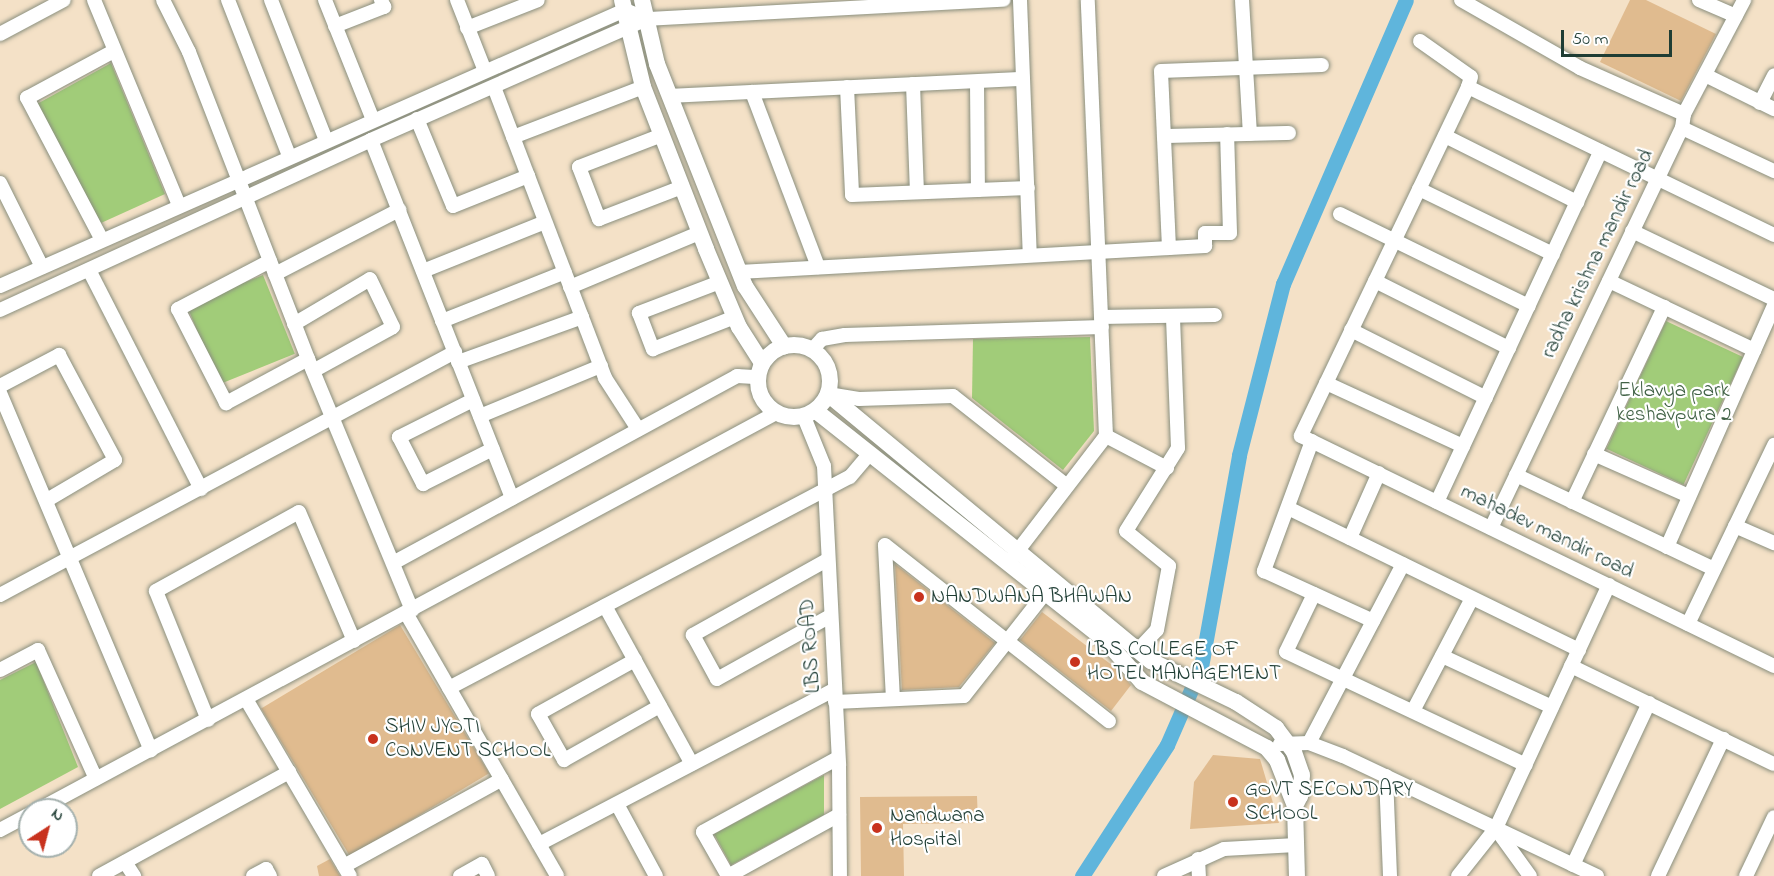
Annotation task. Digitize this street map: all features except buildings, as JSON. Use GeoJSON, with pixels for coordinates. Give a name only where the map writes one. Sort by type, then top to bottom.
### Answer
{"type":"FeatureCollection","features":[{"type":"Feature","properties":{"kind":"street"},"geometry":{"type":"LineString","coordinates":[[0,34],[64,0]]}},
{"type":"Feature","properties":{"kind":"street"},"geometry":{"type":"LineString","coordinates":[[94,0],[179,205]]}},
{"type":"Feature","properties":{"kind":"street"},"geometry":{"type":"LineString","coordinates":[[163,0],[189,52],[294,324],[393,562],[409,611],[449,688],[557,876]]}},
{"type":"Feature","properties":{"kind":"street"},"geometry":{"type":"LineString","coordinates":[[228,0],[290,156]]}},
{"type":"Feature","properties":{"kind":"street"},"geometry":{"type":"LineString","coordinates":[[271,0],[326,140]]}},
{"type":"Feature","properties":{"kind":"street"},"geometry":{"type":"LineString","coordinates":[[325,0],[373,120]]}},
{"type":"Feature","properties":{"kind":"street"},"geometry":{"type":"LineString","coordinates":[[335,26],[384,7],[381,0]]}},
{"type":"Feature","properties":{"kind":"street"},"geometry":{"type":"LineString","coordinates":[[457,0],[485,71]]}},
{"type":"Feature","properties":{"kind":"street"},"geometry":{"type":"LineString","coordinates":[[467,28],[538,0]]}},
{"type":"Feature","properties":{"kind":"street"},"geometry":{"type":"LineString","coordinates":[[642,0],[670,96],[739,272],[760,315],[784,346],[812,350],[829,372],[828,394],[810,414]]}},
{"type":"Feature","properties":{"kind":"street"},"geometry":{"type":"LineString","coordinates":[[0,310],[417,119],[629,29],[647,19],[826,5],[1003,0]]}},
{"type":"Feature","properties":{"kind":"street"},"geometry":{"type":"LineString","coordinates":[[1020,0],[1030,255]]}},
{"type":"Feature","properties":{"kind":"street"},"geometry":{"type":"LineString","coordinates":[[1009,564],[1018,549],[1106,436],[1088,0]]}},
{"type":"Feature","properties":{"kind":"street"},"geometry":{"type":"LineString","coordinates":[[1242,0],[1250,134]]}},
{"type":"Feature","properties":{"kind":"street"},"geometry":{"type":"LineString","coordinates":[[1461,0],[1580,68],[1774,171]]}},
{"type":"Feature","properties":{"kind":"street"},"geometry":{"type":"LineString","coordinates":[[1699,0],[1736,16]]}},
{"type":"Feature","properties":{"kind":"street","name":"radha krishna mandir road"},"geometry":{"type":"LineString","coordinates":[[1491,528],[1683,121],[1744,0]]}},
{"type":"Feature","properties":{"kind":"street"},"geometry":{"type":"LineString","coordinates":[[624,5],[647,19]]}},
{"type":"Feature","properties":{"kind":"street"},"geometry":{"type":"LineString","coordinates":[[624,5],[644,87],[699,233],[760,370],[758,391],[776,413]]}},
{"type":"Feature","properties":{"kind":"street"},"geometry":{"type":"LineString","coordinates":[[0,286],[238,178],[485,71],[624,5]]}},
{"type":"Feature","properties":{"kind":"street"},"geometry":{"type":"LineString","coordinates":[[1373,621],[1264,572],[1288,508],[1306,438],[1326,383],[1471,77],[1420,41]]}},
{"type":"Feature","properties":{"kind":"street"},"geometry":{"type":"LineString","coordinates":[[102,240],[27,98],[114,51]]}},
{"type":"Feature","properties":{"kind":"street"},"geometry":{"type":"LineString","coordinates":[[1169,248],[1161,71],[1322,65]]}},
{"type":"Feature","properties":{"kind":"street"},"geometry":{"type":"LineString","coordinates":[[1760,103],[1774,75]]}},
{"type":"Feature","properties":{"kind":"street"},"geometry":{"type":"LineString","coordinates":[[1707,76],[1774,110]]}},
{"type":"Feature","properties":{"kind":"street"},"geometry":{"type":"LineString","coordinates":[[670,96],[1023,79]]}},
{"type":"Feature","properties":{"kind":"street"},"geometry":{"type":"LineString","coordinates":[[977,82],[978,190]]}},
{"type":"Feature","properties":{"kind":"street"},"geometry":{"type":"LineString","coordinates":[[913,84],[917,192]]}},
{"type":"Feature","properties":{"kind":"street"},"geometry":{"type":"LineString","coordinates":[[494,87],[601,366],[638,429]]}},
{"type":"Feature","properties":{"kind":"street"},"geometry":{"type":"LineString","coordinates":[[513,137],[644,87]]}},
{"type":"Feature","properties":{"kind":"street"},"geometry":{"type":"LineString","coordinates":[[847,87],[852,195],[1028,188]]}},
{"type":"Feature","properties":{"kind":"street"},"geometry":{"type":"LineString","coordinates":[[1468,87],[1774,235]]}},
{"type":"Feature","properties":{"kind":"street"},"geometry":{"type":"LineString","coordinates":[[752,92],[818,267]]}},
{"type":"Feature","properties":{"kind":"street"},"geometry":{"type":"LineString","coordinates":[[417,119],[453,206],[528,176]]}},
{"type":"Feature","properties":{"kind":"street"},"geometry":{"type":"LineString","coordinates":[[1164,136],[1289,133]]}},
{"type":"Feature","properties":{"kind":"street"},"geometry":{"type":"LineString","coordinates":[[739,272],[1205,246],[1204,233],[1230,233],[1227,134]]}},
{"type":"Feature","properties":{"kind":"street"},"geometry":{"type":"LineString","coordinates":[[662,135],[579,167],[599,219],[682,187]]}},
{"type":"Feature","properties":{"kind":"street"},"geometry":{"type":"LineString","coordinates":[[1445,136],[1577,202]]}},
{"type":"Feature","properties":{"kind":"street"},"geometry":{"type":"LineString","coordinates":[[371,140],[512,498]]}},
{"type":"Feature","properties":{"kind":"street"},"geometry":{"type":"LineString","coordinates":[[1437,502],[1601,151]]}},
{"type":"Feature","properties":{"kind":"street"},"geometry":{"type":"LineString","coordinates":[[0,183],[42,267]]}},
{"type":"Feature","properties":{"kind":"street"},"geometry":{"type":"LineString","coordinates":[[1419,189],[1553,254]]}},
{"type":"Feature","properties":{"kind":"street"},"geometry":{"type":"LineString","coordinates":[[275,274],[399,210]]}},
{"type":"Feature","properties":{"kind":"street"},"geometry":{"type":"LineString","coordinates":[[1340,214],[1529,306]]}},
{"type":"Feature","properties":{"kind":"street"},"geometry":{"type":"LineString","coordinates":[[423,271],[545,222]]}},
{"type":"Feature","properties":{"kind":"street"},"geometry":{"type":"LineString","coordinates":[[1632,231],[1774,299]]}},
{"type":"Feature","properties":{"kind":"street"},"geometry":{"type":"LineString","coordinates":[[570,287],[699,233]]}},
{"type":"Feature","properties":{"kind":"street"},"geometry":{"type":"LineString","coordinates":[[270,261],[178,309],[226,403],[393,327],[370,279],[294,324]]}},
{"type":"Feature","properties":{"kind":"street"},"geometry":{"type":"LineString","coordinates":[[89,270],[201,489]]}},
{"type":"Feature","properties":{"kind":"street"},"geometry":{"type":"LineString","coordinates":[[442,321],[565,272]]}},
{"type":"Feature","properties":{"kind":"street"},"geometry":{"type":"LineString","coordinates":[[1609,280],[1754,350]]}},
{"type":"Feature","properties":{"kind":"street"},"geometry":{"type":"LineString","coordinates":[[1375,281],[1509,348]]}},
{"type":"Feature","properties":{"kind":"street"},"geometry":{"type":"LineString","coordinates":[[720,282],[639,314],[653,349],[735,317]]}},
{"type":"Feature","properties":{"kind":"street"},"geometry":{"type":"LineString","coordinates":[[1667,547],[1774,306]]}},
{"type":"Feature","properties":{"kind":"street"},"geometry":{"type":"LineString","coordinates":[[1572,501],[1664,307]]}},
{"type":"Feature","properties":{"kind":"street"},"geometry":{"type":"LineString","coordinates":[[812,350],[822,339],[845,334],[1215,315]]}},
{"type":"Feature","properties":{"kind":"street"},"geometry":{"type":"LineString","coordinates":[[1145,655],[1157,630],[1169,566],[1126,531],[1178,448],[1173,316]]}},
{"type":"Feature","properties":{"kind":"street"},"geometry":{"type":"LineString","coordinates":[[0,595],[333,419],[457,357],[582,317]]}},
{"type":"Feature","properties":{"kind":"street"},"geometry":{"type":"LineString","coordinates":[[1351,330],[1486,398]]}},
{"type":"Feature","properties":{"kind":"street"},"geometry":{"type":"LineString","coordinates":[[393,562],[737,376],[760,370],[784,346]]}},
{"type":"Feature","properties":{"kind":"street"},"geometry":{"type":"LineString","coordinates":[[0,386],[59,355],[115,460],[47,500]]}},
{"type":"Feature","properties":{"kind":"street"},"geometry":{"type":"LineString","coordinates":[[480,416],[601,366]]}},
{"type":"Feature","properties":{"kind":"street"},"geometry":{"type":"LineString","coordinates":[[1326,383],[1463,446]]}},
{"type":"Feature","properties":{"kind":"street"},"geometry":{"type":"LineString","coordinates":[[0,393],[72,557],[151,750]]}},
{"type":"Feature","properties":{"kind":"street"},"geometry":{"type":"LineString","coordinates":[[828,394],[859,399],[953,396],[1067,486]]}},
{"type":"Feature","properties":{"kind":"street"},"geometry":{"type":"LineString","coordinates":[[828,394],[1145,655],[1236,702],[1276,728],[1286,742],[1302,775],[1295,806],[1297,876]]}},
{"type":"Feature","properties":{"kind":"street"},"geometry":{"type":"LineString","coordinates":[[474,400],[399,437],[423,484],[493,449]]}},
{"type":"Feature","properties":{"kind":"street"},"geometry":{"type":"LineString","coordinates":[[60,798],[776,413],[810,414],[870,453],[1107,642],[1142,682],[1226,723],[1267,748],[1277,760],[1295,806]]}},
{"type":"Feature","properties":{"kind":"street","name":"LBS ROAD"},"geometry":{"type":"LineString","coordinates":[[810,414],[824,466],[822,491],[838,758],[840,876]]}},
{"type":"Feature","properties":{"kind":"street"},"geometry":{"type":"LineString","coordinates":[[1106,436],[1167,468]]}},
{"type":"Feature","properties":{"kind":"street","name":"mahadev mandir road"},"geometry":{"type":"LineString","coordinates":[[1306,438],[1774,666]]}},
{"type":"Feature","properties":{"kind":"street"},"geometry":{"type":"LineString","coordinates":[[1688,624],[1774,445]]}},
{"type":"Feature","properties":{"kind":"street"},"geometry":{"type":"LineString","coordinates":[[449,688],[850,477],[870,453]]}},
{"type":"Feature","properties":{"kind":"street"},"geometry":{"type":"LineString","coordinates":[[1594,453],[1689,496]]}},
{"type":"Feature","properties":{"kind":"street"},"geometry":{"type":"LineString","coordinates":[[1350,538],[1379,473]]}},
{"type":"Feature","properties":{"kind":"street"},"geometry":{"type":"LineString","coordinates":[[1516,475],[1714,569]]}},
{"type":"Feature","properties":{"kind":"street"},"geometry":{"type":"LineString","coordinates":[[1288,508],[1579,650]]}},
{"type":"Feature","properties":{"kind":"street"},"geometry":{"type":"LineString","coordinates":[[208,720],[156,591],[299,512],[354,641]]}},
{"type":"Feature","properties":{"kind":"street"},"geometry":{"type":"LineString","coordinates":[[1735,526],[1774,543]]}},
{"type":"Feature","properties":{"kind":"street"},"geometry":{"type":"LineString","coordinates":[[893,699],[885,545],[1109,721]]}},
{"type":"Feature","properties":{"kind":"street"},"geometry":{"type":"LineString","coordinates":[[827,561],[693,635],[717,679],[830,616]]}},
{"type":"Feature","properties":{"kind":"street"},"geometry":{"type":"LineString","coordinates":[[1309,743],[1403,564]]}},
{"type":"Feature","properties":{"kind":"street"},"geometry":{"type":"LineString","coordinates":[[1458,876],[1496,828],[1609,585]]}},
{"type":"Feature","properties":{"kind":"street"},"geometry":{"type":"LineString","coordinates":[[539,844],[692,764],[835,696],[893,699],[964,696],[1045,593]]}},
{"type":"Feature","properties":{"kind":"street"},"geometry":{"type":"LineString","coordinates":[[1314,594],[1287,652],[1526,765]]}},
{"type":"Feature","properties":{"kind":"street"},"geometry":{"type":"LineString","coordinates":[[1413,711],[1472,598]]}},
{"type":"Feature","properties":{"kind":"street"},"geometry":{"type":"LineString","coordinates":[[605,606],[692,764]]}},
{"type":"Feature","properties":{"kind":"street"},"geometry":{"type":"LineString","coordinates":[[0,670],[38,650],[96,779]]}},
{"type":"Feature","properties":{"kind":"street"},"geometry":{"type":"LineString","coordinates":[[1442,656],[1552,707]]}},
{"type":"Feature","properties":{"kind":"street"},"geometry":{"type":"LineString","coordinates":[[635,660],[538,714],[564,760],[660,706]]}},
{"type":"Feature","properties":{"kind":"street"},"geometry":{"type":"LineString","coordinates":[[1571,666],[1774,764]]}},
{"type":"Feature","properties":{"kind":"street"},"geometry":{"type":"LineString","coordinates":[[246,699],[347,871],[502,779]]}},
{"type":"Feature","properties":{"kind":"street"},"geometry":{"type":"LineString","coordinates":[[1573,865],[1648,703]]}},
{"type":"Feature","properties":{"kind":"street"},"geometry":{"type":"LineString","coordinates":[[1664,874],[1723,739]]}},
{"type":"Feature","properties":{"kind":"street"},"geometry":{"type":"LineString","coordinates":[[1267,748],[1286,742],[1309,743],[1386,776],[1597,876]]}},
{"type":"Feature","properties":{"kind":"street"},"geometry":{"type":"LineString","coordinates":[[838,758],[703,832],[728,876],[839,815]]}},
{"type":"Feature","properties":{"kind":"street"},"geometry":{"type":"LineString","coordinates":[[99,876],[289,772]]}},
{"type":"Feature","properties":{"kind":"street"},"geometry":{"type":"LineString","coordinates":[[1386,776],[1390,876]]}},
{"type":"Feature","properties":{"kind":"street"},"geometry":{"type":"LineString","coordinates":[[617,804],[656,876]]}},
{"type":"Feature","properties":{"kind":"street"},"geometry":{"type":"LineString","coordinates":[[1746,876],[1774,817]]}},
{"type":"Feature","properties":{"kind":"street"},"geometry":{"type":"LineString","coordinates":[[0,830],[18,820]]}},
{"type":"Feature","properties":{"kind":"street"},"geometry":{"type":"LineString","coordinates":[[1496,828],[1530,876]]}},
{"type":"Feature","properties":{"kind":"street"},"geometry":{"type":"LineString","coordinates":[[1164,876],[1224,849],[1296,845]]}},
{"type":"Feature","properties":{"kind":"street"},"geometry":{"type":"LineString","coordinates":[[1198,859],[1199,876]]}},
{"type":"Feature","properties":{"kind":"street"},"geometry":{"type":"LineString","coordinates":[[125,862],[134,876]]}},
{"type":"Feature","properties":{"kind":"street"},"geometry":{"type":"LineString","coordinates":[[460,876],[482,864],[488,876]]}},
{"type":"Feature","properties":{"kind":"street"},"geometry":{"type":"LineString","coordinates":[[253,876],[266,869],[270,876]]}},
{"type":"Feature","properties":{"kind":"green space"},"geometry":{"type":"Polygon","coordinates":[[[111,63],[165,194],[101,223],[37,104],[111,63]]]}},
{"type":"Feature","properties":{"kind":"green space"},"geometry":{"type":"Polygon","coordinates":[[[263,275],[295,354],[219,385],[187,306],[263,275]]]}},
{"type":"Feature","properties":{"kind":"green space","name":"Eklavya park keshavpura 2"},"geometry":{"type":"Polygon","coordinates":[[[1666,321],[1743,357],[1683,485],[1606,449],[1666,321]]]}},
{"type":"Feature","properties":{"kind":"green space"},"geometry":{"type":"Polygon","coordinates":[[[1090,337],[1094,431],[1063,470],[972,398],[973,339],[1090,337]]]}},
{"type":"Feature","properties":{"kind":"green space"},"geometry":{"type":"Polygon","coordinates":[[[36,662],[78,767],[0,809],[0,680],[36,662]]]}},
{"type":"Feature","properties":{"kind":"green space"},"geometry":{"type":"Polygon","coordinates":[[[824,775],[824,815],[731,865],[714,834],[824,775]]]}},
{"type":"Feature","properties":{"kind":"waterway"},"geometry":{"type":"LineString","coordinates":[[1082,876],[1167,745],[1201,667],[1239,455],[1283,284],[1406,0]]}},
{"type":"Feature","properties":{"kind":"place","name":"NANDWANA BHAWAN"},"geometry":{"type":"Point","coordinates":[919,597]}},
{"type":"Feature","properties":{"kind":"place","name":"LBS COLLEGE OF HOTEL MANAGEMENT"},"geometry":{"type":"Point","coordinates":[1075,662]}},
{"type":"Feature","properties":{"kind":"place","name":"SHIV JYOTI CONVENT SCHOOL"},"geometry":{"type":"Point","coordinates":[373,739]}},
{"type":"Feature","properties":{"kind":"place","name":"GOVT SECONDARY SCHOOL"},"geometry":{"type":"Point","coordinates":[1233,802]}},
{"type":"Feature","properties":{"kind":"place","name":"Nandwana Hospital"},"geometry":{"type":"Point","coordinates":[877,828]}}]}
